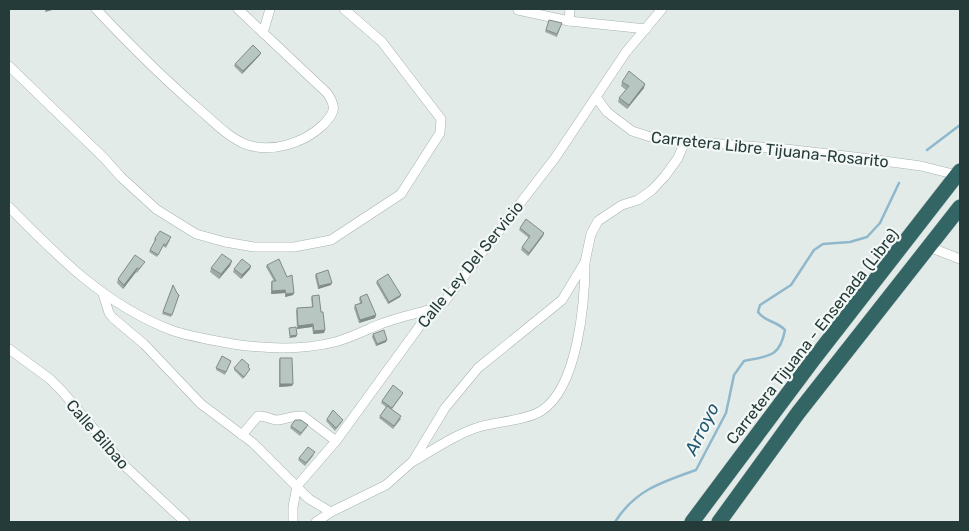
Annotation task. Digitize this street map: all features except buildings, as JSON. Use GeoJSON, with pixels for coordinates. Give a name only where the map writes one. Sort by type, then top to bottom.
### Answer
{"type":"FeatureCollection","features":[{"type":"Feature","properties":{"kind":"highway","name":"Carretera Tijuana - Ensenada (Libre)"},"geometry":{"type":"LineString","coordinates":[[692,522],[814,360],[959,173]]}},
{"type":"Feature","properties":{"kind":"highway"},"geometry":{"type":"LineString","coordinates":[[719,522],[798,413],[960,207]]}},
{"type":"Feature","properties":{"kind":"street"},"geometry":{"type":"LineString","coordinates":[[96,9],[170,84],[223,130],[246,144],[262,147],[281,147],[299,141],[321,127],[331,116],[334,102],[327,93],[238,9]]}},
{"type":"Feature","properties":{"kind":"street"},"geometry":{"type":"LineString","coordinates":[[263,33],[270,9]]}},
{"type":"Feature","properties":{"kind":"street"},"geometry":{"type":"LineString","coordinates":[[9,66],[104,158],[121,178],[156,209],[196,234],[225,242],[254,247],[294,247],[331,240],[401,194],[440,133],[442,126],[441,119],[382,42],[344,9]]}},
{"type":"Feature","properties":{"kind":"street"},"geometry":{"type":"LineString","coordinates":[[568,21],[570,9]]}},
{"type":"Feature","properties":{"kind":"street","name":"Calle Ley Del Servicio"},"geometry":{"type":"LineString","coordinates":[[297,486],[336,441],[432,309],[444,301],[555,158],[626,52],[662,9]]}},
{"type":"Feature","properties":{"kind":"street"},"geometry":{"type":"LineString","coordinates":[[518,10],[568,21],[646,29]]}},
{"type":"Feature","properties":{"kind":"street","name":"Carretera Libre Tijuana-Rosarito"},"geometry":{"type":"LineString","coordinates":[[596,97],[607,112],[632,131],[657,139],[786,149],[921,166],[959,173]]}},
{"type":"Feature","properties":{"kind":"street"},"geometry":{"type":"LineString","coordinates":[[316,522],[331,512],[386,485],[413,461],[457,436],[480,427],[540,412],[551,402],[562,387],[575,352],[585,291],[585,262],[590,234],[598,221],[622,205],[638,200],[652,190],[678,158],[685,141]]}},
{"type":"Feature","properties":{"kind":"street"},"geometry":{"type":"LineString","coordinates":[[9,207],[55,254],[103,294],[130,310],[171,330],[200,338],[252,347],[313,345],[335,342],[378,325],[432,309]]}},
{"type":"Feature","properties":{"kind":"street"},"geometry":{"type":"LineString","coordinates":[[930,246],[960,259]]}},
{"type":"Feature","properties":{"kind":"street"},"geometry":{"type":"LineString","coordinates":[[413,461],[445,408],[478,368],[562,300],[585,262]]}},
{"type":"Feature","properties":{"kind":"street"},"geometry":{"type":"LineString","coordinates":[[103,294],[113,318],[144,344],[200,404],[242,435],[309,499],[331,512]]}},
{"type":"Feature","properties":{"kind":"street","name":"Calle Bilbao"},"geometry":{"type":"LineString","coordinates":[[9,349],[50,379],[126,467],[185,522]]}},
{"type":"Feature","properties":{"kind":"street"},"geometry":{"type":"LineString","coordinates":[[242,435],[258,416],[277,420],[297,415],[303,416],[336,441]]}},
{"type":"Feature","properties":{"kind":"street"},"geometry":{"type":"LineString","coordinates":[[293,522],[297,486]]}},
{"type":"Feature","properties":{"kind":"waterway","name":"Arroyo"},"geometry":{"type":"LineString","coordinates":[[927,150],[960,125]]}},
{"type":"Feature","properties":{"kind":"waterway","name":"Arroyo"},"geometry":{"type":"LineString","coordinates":[[615,522],[631,502],[650,488],[696,470],[726,413],[734,375],[744,361],[772,354],[780,346],[783,339],[785,330],[761,315],[758,312],[760,305],[791,285],[814,250],[823,244],[850,242],[867,237],[880,223],[899,183]]}}]}
